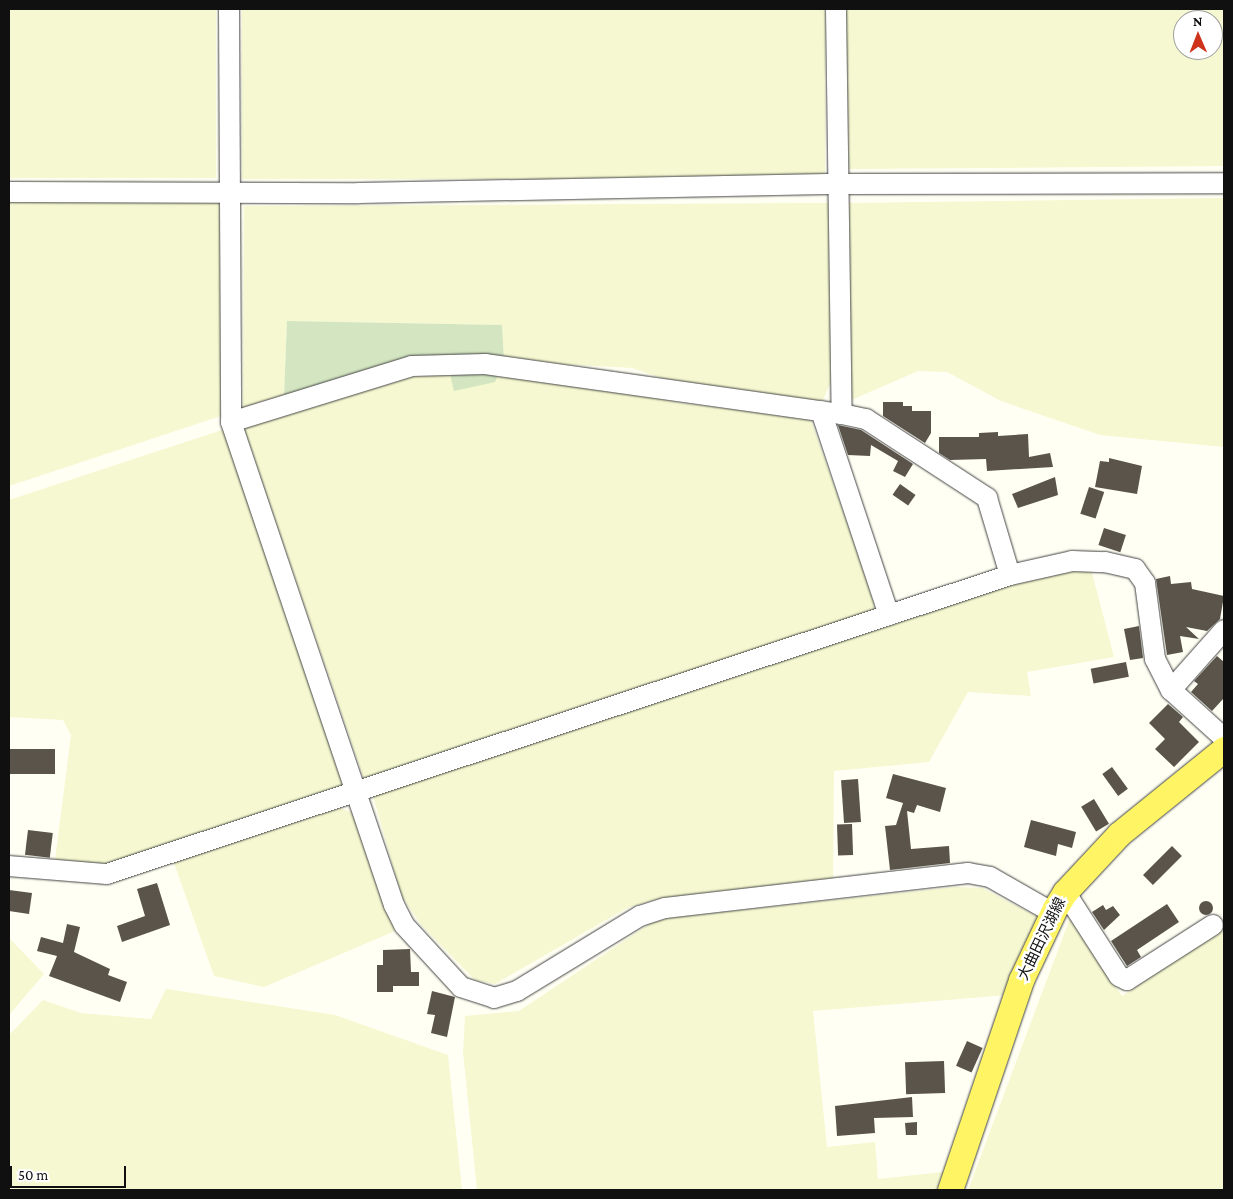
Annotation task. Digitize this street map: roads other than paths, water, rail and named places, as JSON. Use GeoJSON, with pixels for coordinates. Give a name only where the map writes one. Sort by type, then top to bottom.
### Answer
{"type":"FeatureCollection","features":[{"type":"Feature","properties":{"kind":"main road","name":"大曲田沢湖線"},"geometry":{"type":"LineString","coordinates":[[950,1190],[1021,980],[1059,902],[1119,834],[1224,749]]}},
{"type":"Feature","properties":{"kind":"street"},"geometry":{"type":"LineString","coordinates":[[229,9],[232,190],[231,422],[355,792],[404,925],[460,987],[477,995],[494,998],[517,991],[640,916],[665,908],[968,873],[990,877],[1059,902],[1119,976],[1127,980],[1213,925]]}},
{"type":"Feature","properties":{"kind":"street"},"geometry":{"type":"LineString","coordinates":[[836,9],[842,414]]}},
{"type":"Feature","properties":{"kind":"street"},"geometry":{"type":"LineString","coordinates":[[9,192],[232,190],[359,193],[840,184],[1224,183]]}},
{"type":"Feature","properties":{"kind":"street"},"geometry":{"type":"LineString","coordinates":[[231,422],[412,366],[485,364],[842,414],[866,419],[988,498],[1010,575]]}},
{"type":"Feature","properties":{"kind":"street"},"geometry":{"type":"LineString","coordinates":[[821,410],[889,615]]}},
{"type":"Feature","properties":{"kind":"street"},"geometry":{"type":"LineString","coordinates":[[9,866],[107,874],[1010,575],[1072,561],[1105,562],[1135,569],[1145,582],[1155,659],[1171,690],[1224,738]]}},
{"type":"Feature","properties":{"kind":"street"},"geometry":{"type":"LineString","coordinates":[[1171,690],[1224,630]]}}]}
